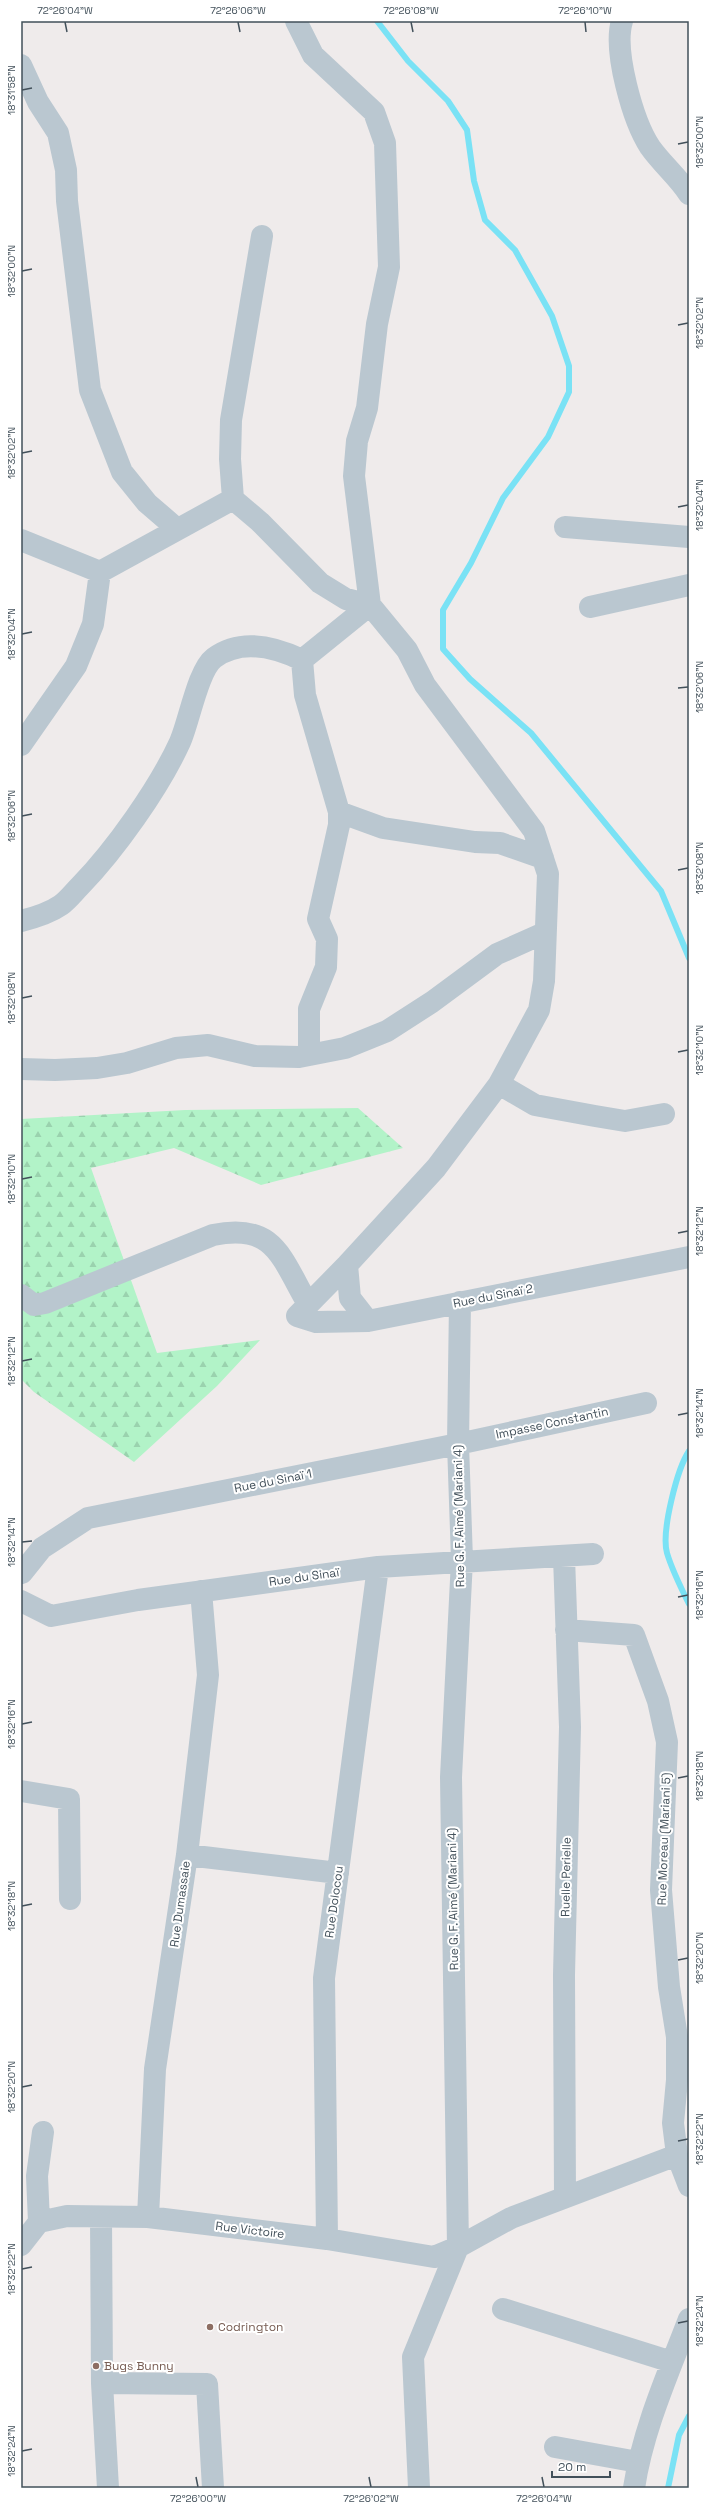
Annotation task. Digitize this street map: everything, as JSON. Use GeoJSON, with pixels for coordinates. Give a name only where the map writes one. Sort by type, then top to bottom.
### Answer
{"type":"FeatureCollection","features":[{"type":"Feature","properties":{"kind":"street"},"geometry":{"type":"LineString","coordinates":[[21,1295],[34,1305],[45,1303],[213,1235],[240,1231],[263,1237],[277,1250],[303,1310],[347,1265],[436,1168],[498,1084],[539,1010],[544,980],[544,934],[548,874],[534,831],[425,685],[407,650],[370,605],[354,476],[358,440],[367,408],[377,324],[389,267],[385,143],[374,112],[313,55],[296,21]]}},
{"type":"Feature","properties":{"kind":"street"},"geometry":{"type":"LineString","coordinates":[[622,21],[619,33],[627,92],[650,146],[689,194]]}},
{"type":"Feature","properties":{"kind":"street"},"geometry":{"type":"LineString","coordinates":[[21,65],[38,102],[58,133],[66,170],[67,201],[90,390],[122,472],[147,503],[176,528]]}},
{"type":"Feature","properties":{"kind":"street"},"geometry":{"type":"LineString","coordinates":[[262,236],[231,420],[230,460],[233,499],[260,522],[320,583],[346,599],[370,605]]}},
{"type":"Feature","properties":{"kind":"street"},"geometry":{"type":"LineString","coordinates":[[100,572],[176,528],[233,499]]}},
{"type":"Feature","properties":{"kind":"street"},"geometry":{"type":"LineString","coordinates":[[565,527],[689,537]]}},
{"type":"Feature","properties":{"kind":"street"},"geometry":{"type":"LineString","coordinates":[[21,540],[100,572]]}},
{"type":"Feature","properties":{"kind":"street"},"geometry":{"type":"LineString","coordinates":[[21,745],[76,666],[92,624],[100,572]]}},
{"type":"Feature","properties":{"kind":"street"},"geometry":{"type":"LineString","coordinates":[[590,606],[689,585]]}},
{"type":"Feature","properties":{"kind":"street"},"geometry":{"type":"LineString","coordinates":[[302,660],[370,605]]}},
{"type":"Feature","properties":{"kind":"street"},"geometry":{"type":"LineString","coordinates":[[21,921],[60,906],[94,871],[122,836],[160,777],[180,742],[201,678],[212,659],[232,648],[258,647],[281,650],[302,660]]}},
{"type":"Feature","properties":{"kind":"street"},"geometry":{"type":"LineString","coordinates":[[302,660],[305,695],[339,812],[339,825],[318,919],[327,939],[326,968],[309,1009],[309,1056]]}},
{"type":"Feature","properties":{"kind":"street"},"geometry":{"type":"LineString","coordinates":[[339,812],[383,828],[411,830],[475,842],[500,843],[543,858]]}},
{"type":"Feature","properties":{"kind":"street"},"geometry":{"type":"LineString","coordinates":[[21,1069],[55,1070],[96,1068],[127,1063],[176,1048],[208,1045],[255,1056],[299,1057],[345,1048],[387,1031],[432,1002],[497,954],[544,934]]}},
{"type":"Feature","properties":{"kind":"street"},"geometry":{"type":"LineString","coordinates":[[498,1084],[535,1105],[595,1116],[625,1121],[664,1114]]}},
{"type":"Feature","properties":{"kind":"street","name":"Rue du Sinaï 2"},"geometry":{"type":"LineString","coordinates":[[303,1310],[316,1322],[368,1321],[689,1257]]}},
{"type":"Feature","properties":{"kind":"street"},"geometry":{"type":"LineString","coordinates":[[347,1265],[350,1298],[368,1321]]}},
{"type":"Feature","properties":{"kind":"street","name":"Rue G. F. Aimé (Mariani 4)"},"geometry":{"type":"LineString","coordinates":[[419,2488],[414,2357],[458,2247],[451,1777],[462,1560],[458,1444],[460,1302]]}},
{"type":"Feature","properties":{"kind":"street","name":"Impasse Constantin"},"geometry":{"type":"LineString","coordinates":[[458,1444],[646,1402]]}},
{"type":"Feature","properties":{"kind":"street","name":"Rue du Sinaï 1"},"geometry":{"type":"LineString","coordinates":[[21,1572],[42,1548],[88,1518],[458,1444]]}},
{"type":"Feature","properties":{"kind":"street","name":"Rue du Sinaï"},"geometry":{"type":"LineString","coordinates":[[21,1600],[51,1616],[201,1591],[378,1567],[462,1560],[564,1557],[593,1554]]}},
{"type":"Feature","properties":{"kind":"street","name":"Ruelle Perielle"},"geometry":{"type":"LineString","coordinates":[[564,1557],[570,1727],[564,1975],[565,2197]]}},
{"type":"Feature","properties":{"kind":"street","name":"Rue Dolocou"},"geometry":{"type":"LineString","coordinates":[[327,2239],[324,1978],[378,1567]]}},
{"type":"Feature","properties":{"kind":"street","name":"Rue Dumassaie"},"geometry":{"type":"LineString","coordinates":[[148,2217],[155,2069],[187,1855],[208,1675],[201,1591]]}},
{"type":"Feature","properties":{"kind":"street","name":"Rue Moreau (Mariani 5)"},"geometry":{"type":"LineString","coordinates":[[566,1630],[634,1635],[658,1701],[667,1742],[661,1890],[669,1987],[677,2037],[677,2080],[673,2123],[677,2156],[689,2186]]}},
{"type":"Feature","properties":{"kind":"street"},"geometry":{"type":"LineString","coordinates":[[21,1791],[69,1799],[70,1899]]}},
{"type":"Feature","properties":{"kind":"street"},"geometry":{"type":"LineString","coordinates":[[187,1855],[338,1873]]}},
{"type":"Feature","properties":{"kind":"street"},"geometry":{"type":"LineString","coordinates":[[21,2245],[39,2222],[37,2176],[43,2132]]}},
{"type":"Feature","properties":{"kind":"street","name":"Rue Victoire"},"geometry":{"type":"LineString","coordinates":[[39,2222],[68,2216],[148,2217],[327,2239],[434,2257],[458,2247],[510,2218],[677,2156]]}},
{"type":"Feature","properties":{"kind":"street"},"geometry":{"type":"LineString","coordinates":[[101,2217],[102,2383],[108,2488]]}},
{"type":"Feature","properties":{"kind":"street"},"geometry":{"type":"LineString","coordinates":[[503,2309],[672,2362]]}},
{"type":"Feature","properties":{"kind":"street"},"geometry":{"type":"LineString","coordinates":[[634,2488],[638,2462],[651,2418],[689,2319]]}},
{"type":"Feature","properties":{"kind":"street"},"geometry":{"type":"LineString","coordinates":[[102,2383],[207,2384],[213,2488]]}},
{"type":"Feature","properties":{"kind":"street"},"geometry":{"type":"LineString","coordinates":[[556,2447],[638,2462]]}},
{"type":"Feature","properties":{"kind":"green space"},"geometry":{"type":"Polygon","coordinates":[[[358,1108],[403,1148],[261,1185],[174,1148],[91,1168],[157,1353],[260,1340],[217,1386],[134,1462],[34,1392],[21,1379],[21,1119],[185,1110],[358,1108]]]}},
{"type":"Feature","properties":{"kind":"waterway"},"geometry":{"type":"LineString","coordinates":[[377,21],[408,61],[448,101],[467,130],[474,181],[485,220],[515,250],[552,316],[569,366],[569,392],[548,437],[503,498],[471,563],[443,610],[443,649],[470,679],[531,733],[661,891],[689,958]]}},
{"type":"Feature","properties":{"kind":"waterway"},"geometry":{"type":"LineString","coordinates":[[689,1451],[684,1460],[675,1486],[666,1531],[667,1553],[671,1566],[689,1604]]}},
{"type":"Feature","properties":{"kind":"waterway"},"geometry":{"type":"LineString","coordinates":[[668,2488],[679,2435],[689,2416]]}},
{"type":"Feature","properties":{"kind":"place","name":"Codrington"},"geometry":{"type":"Point","coordinates":[210,2327]}},
{"type":"Feature","properties":{"kind":"place","name":"Bugs Bunny"},"geometry":{"type":"Point","coordinates":[96,2366]}}]}
